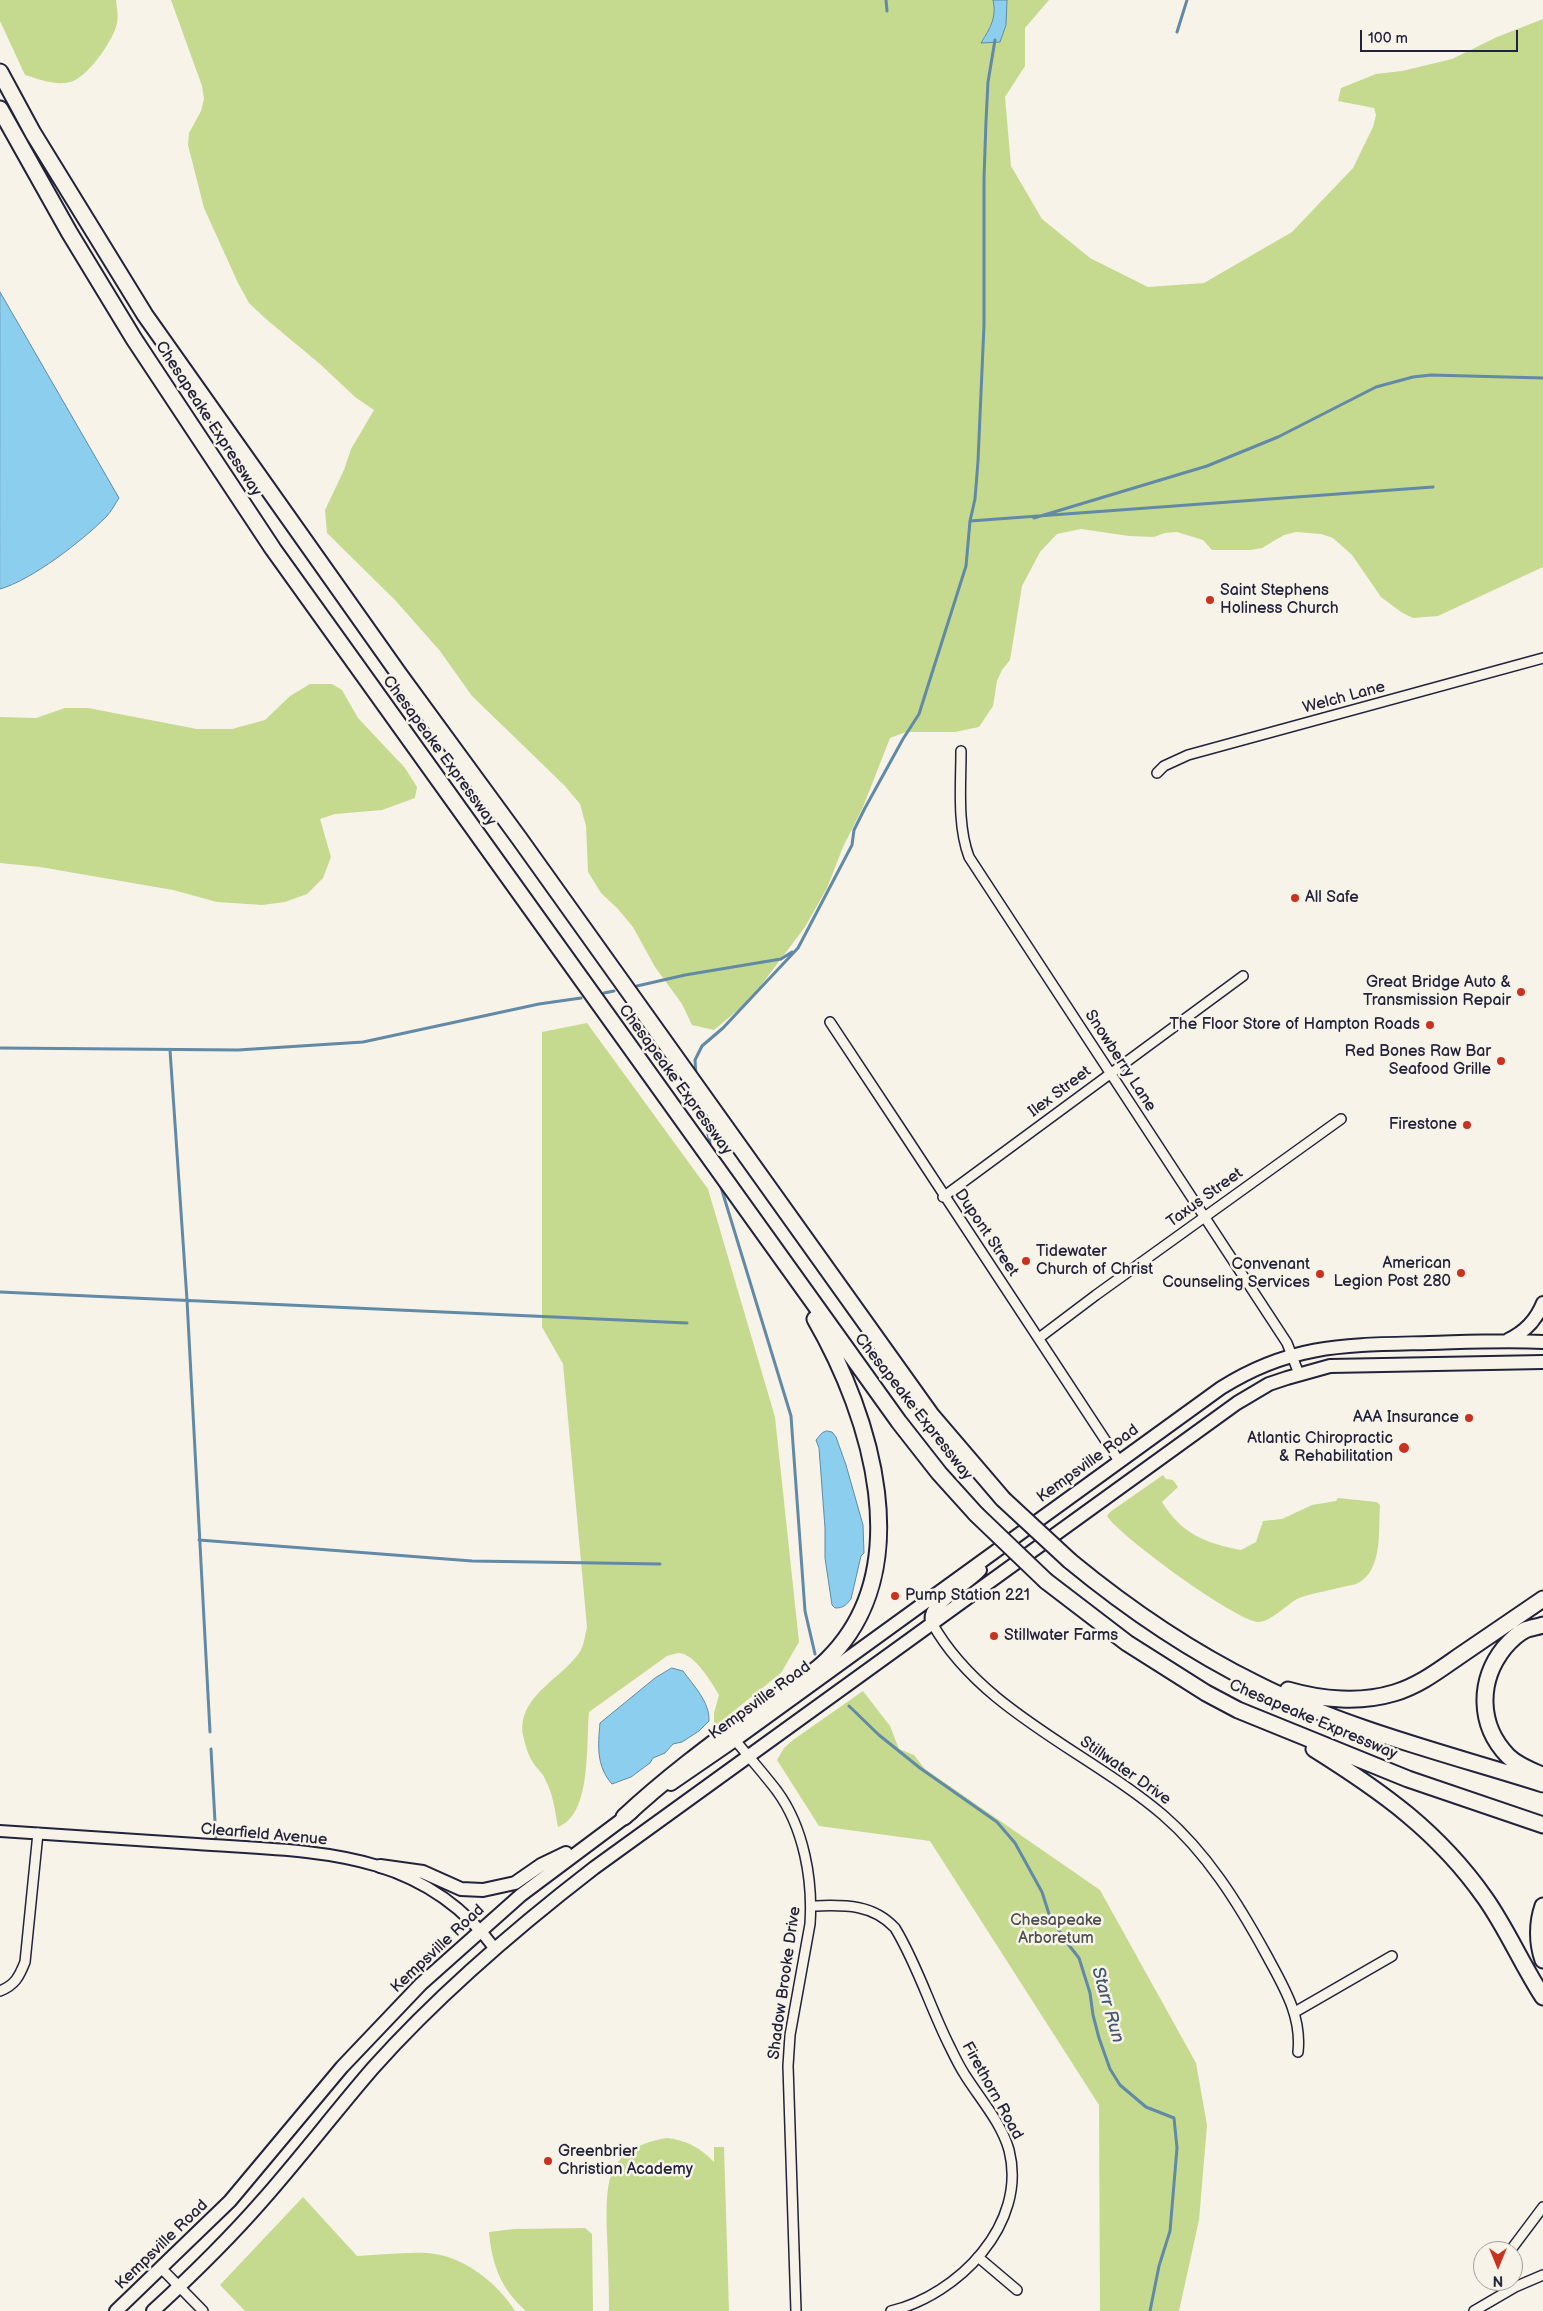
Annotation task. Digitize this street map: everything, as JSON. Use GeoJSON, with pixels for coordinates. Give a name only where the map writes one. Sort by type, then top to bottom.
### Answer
{"type":"FeatureCollection","features":[{"type":"Feature","properties":{"kind":"highway","name":"Chesapeake Expressway"},"geometry":{"type":"LineString","coordinates":[[0,72],[33,133],[145,315],[278,505],[932,1416],[1003,1499],[1070,1561],[1120,1599],[1178,1640],[1244,1678],[1298,1702],[1381,1734],[1543,1784]]}},
{"type":"Feature","properties":{"kind":"highway","name":"Chesapeake Expressway"},"geometry":{"type":"LineString","coordinates":[[0,109],[69,232],[119,314],[228,483],[723,1177],[899,1422],[939,1473],[976,1514],[1046,1580],[1127,1643],[1199,1688],[1238,1710],[1283,1729],[1454,1796],[1543,1825]]}},
{"type":"Feature","properties":{"kind":"highway"},"geometry":{"type":"LineString","coordinates":[[624,1817],[662,1781],[826,1661],[849,1634],[860,1616],[868,1596],[878,1556],[879,1513],[872,1469],[860,1423],[837,1363],[811,1314],[771,1256],[723,1177]]}},
{"type":"Feature","properties":{"kind":"highway"},"geometry":{"type":"LineString","coordinates":[[1244,1678],[1298,1693],[1332,1698],[1358,1698],[1395,1692],[1411,1686],[1434,1673],[1543,1599]]}},
{"type":"Feature","properties":{"kind":"highway"},"geometry":{"type":"LineString","coordinates":[[1543,1625],[1524,1630],[1510,1641],[1498,1655],[1489,1670],[1484,1698],[1491,1730],[1499,1746],[1510,1758],[1543,1775]]}},
{"type":"Feature","properties":{"kind":"highway"},"geometry":{"type":"LineString","coordinates":[[1283,1729],[1370,1784],[1410,1815],[1440,1844],[1484,1898],[1543,1997]]}},
{"type":"Feature","properties":{"kind":"highway"},"geometry":{"type":"LineString","coordinates":[[1543,1906],[1538,1926],[1540,1952],[1543,1960]]}},
{"type":"Feature","properties":{"kind":"main road"},"geometry":{"type":"LineString","coordinates":[[1505,1341],[1528,1327],[1538,1315],[1543,1303]]}},
{"type":"Feature","properties":{"kind":"main road","name":"Kempsville Road"},"geometry":{"type":"LineString","coordinates":[[116,2311],[162,2269],[230,2201],[342,2068],[421,1984],[548,1873],[1237,1377],[1254,1368],[1292,1354],[1346,1345],[1505,1341],[1543,1342]]}},
{"type":"Feature","properties":{"kind":"main road"},"geometry":{"type":"LineString","coordinates":[[152,2311],[261,2202],[400,2040],[495,1949],[594,1868],[1237,1403],[1269,1384],[1330,1366],[1543,1362]]}},
{"type":"Feature","properties":{"kind":"main road"},"geometry":{"type":"LineString","coordinates":[[932,1623],[932,1615],[936,1608],[975,1576],[981,1568],[983,1560]]}},
{"type":"Feature","properties":{"kind":"main road"},"geometry":{"type":"LineString","coordinates":[[380,1866],[423,1872],[461,1889],[493,1889],[515,1883],[541,1865],[595,1838]]}},
{"type":"Feature","properties":{"kind":"street","name":"Welch Lane"},"geometry":{"type":"LineString","coordinates":[[1157,773],[1178,759],[1197,752],[1543,658]]}},
{"type":"Feature","properties":{"kind":"street","name":"Snowberry Lane"},"geometry":{"type":"LineString","coordinates":[[961,751],[962,823],[964,844],[969,857],[1286,1343],[1299,1374]]}},
{"type":"Feature","properties":{"kind":"street","name":"Ilex Street"},"geometry":{"type":"LineString","coordinates":[[943,1197],[1243,976]]}},
{"type":"Feature","properties":{"kind":"street","name":"Dupont Street"},"geometry":{"type":"LineString","coordinates":[[830,1022],[943,1197],[1040,1338],[1119,1461]]}},
{"type":"Feature","properties":{"kind":"street","name":"Taxus Street"},"geometry":{"type":"LineString","coordinates":[[1040,1338],[1204,1217],[1341,1120]]}},
{"type":"Feature","properties":{"kind":"street","name":"Stillwater Drive"},"geometry":{"type":"LineString","coordinates":[[932,1623],[941,1639],[972,1675],[1021,1716],[1139,1796],[1164,1816],[1194,1845],[1235,1901],[1258,1940],[1295,2012],[1300,2039],[1298,2052]]}},
{"type":"Feature","properties":{"kind":"street","name":"Shadow Brooke Drive"},"geometry":{"type":"LineString","coordinates":[[735,1740],[778,1792],[793,1821],[808,1870],[812,1906],[790,2035],[788,2066],[796,2311]]}},
{"type":"Feature","properties":{"kind":"street","name":"Clearfield Avenue"},"geometry":{"type":"LineString","coordinates":[[0,1830],[308,1852],[364,1861],[406,1876],[445,1898],[481,1930],[495,1949]]}},
{"type":"Feature","properties":{"kind":"street"},"geometry":{"type":"LineString","coordinates":[[0,1991],[12,1986],[25,1962],[38,1833]]}},
{"type":"Feature","properties":{"kind":"street","name":"Firethorn Road"},"geometry":{"type":"LineString","coordinates":[[812,1906],[857,1906],[879,1914],[895,1928],[964,2074],[991,2112],[1004,2136],[1011,2160],[1011,2193],[1000,2225],[978,2257],[951,2283],[931,2295],[891,2311]]}},
{"type":"Feature","properties":{"kind":"street"},"geometry":{"type":"LineString","coordinates":[[1295,2012],[1392,1956]]}},
{"type":"Feature","properties":{"kind":"street"},"geometry":{"type":"LineString","coordinates":[[1518,2241],[1543,2207]]}},
{"type":"Feature","properties":{"kind":"street"},"geometry":{"type":"LineString","coordinates":[[978,2257],[1017,2290]]}},
{"type":"Feature","properties":{"kind":"street"},"geometry":{"type":"LineString","coordinates":[[162,2269],[203,2311]]}},
{"type":"Feature","properties":{"kind":"street"},"geometry":{"type":"LineString","coordinates":[[1474,2311],[1506,2292],[1543,2275]]}},
{"type":"Feature","properties":{"kind":"green space"},"geometry":{"type":"Polygon","coordinates":[[[0,0],[116,0],[117,24],[104,50],[84,74],[70,82],[47,82],[25,75],[0,21],[0,0]]]}},
{"type":"Feature","properties":{"kind":"green space"},"geometry":{"type":"Polygon","coordinates":[[[171,0],[993,0],[994,19],[982,43],[1006,25],[1007,0],[1049,0],[1025,28],[1025,66],[1005,97],[1011,166],[1042,219],[1090,258],[1148,287],[1204,283],[1292,232],[1353,168],[1373,127],[1376,115],[1374,108],[1338,101],[1341,88],[1376,74],[1402,71],[1452,59],[1497,37],[1543,19],[1543,567],[1438,616],[1413,618],[1401,612],[1381,597],[1352,555],[1333,538],[1321,534],[1296,532],[1284,535],[1262,548],[1250,550],[1212,550],[1203,540],[1177,532],[1165,533],[1154,537],[1129,536],[1081,529],[1057,534],[1040,552],[1022,586],[1010,660],[1002,670],[997,681],[993,706],[979,727],[955,732],[906,732],[890,738],[863,807],[843,847],[827,888],[805,927],[750,1000],[714,1030],[692,1025],[682,1004],[655,967],[633,927],[601,893],[588,872],[586,826],[580,804],[565,786],[472,696],[440,651],[395,600],[327,533],[325,510],[344,470],[351,449],[374,410],[355,397],[320,364],[266,319],[249,303],[238,283],[204,208],[188,145],[189,133],[201,111],[204,99],[202,86],[171,0]]]}},
{"type":"Feature","properties":{"kind":"green space"},"geometry":{"type":"Polygon","coordinates":[[[310,684],[332,684],[342,690],[358,718],[405,768],[417,787],[415,798],[382,810],[335,814],[320,819],[331,857],[323,878],[307,894],[285,902],[262,905],[217,902],[173,890],[40,867],[0,863],[0,717],[36,718],[65,708],[88,708],[197,729],[232,729],[265,720],[290,696],[310,684]]]}},
{"type":"Feature","properties":{"kind":"green space"},"geometry":{"type":"Polygon","coordinates":[[[587,1023],[708,1189],[775,1417],[799,1642],[781,1673],[714,1727],[714,1713],[719,1695],[697,1664],[691,1658],[679,1653],[667,1656],[589,1712],[587,1758],[582,1793],[577,1808],[569,1820],[558,1827],[550,1790],[543,1775],[530,1757],[523,1735],[523,1722],[533,1699],[579,1653],[587,1627],[563,1364],[542,1327],[542,1032],[587,1023]]]}},
{"type":"Feature","properties":{"kind":"green space"},"geometry":{"type":"Polygon","coordinates":[[[1163,1475],[1166,1479],[1173,1480],[1178,1487],[1162,1502],[1178,1522],[1205,1540],[1241,1550],[1256,1542],[1263,1521],[1282,1519],[1312,1505],[1336,1501],[1338,1498],[1377,1502],[1380,1505],[1378,1549],[1371,1570],[1365,1578],[1356,1584],[1301,1597],[1263,1621],[1258,1622],[1246,1618],[1204,1593],[1154,1558],[1107,1516],[1163,1475]]]}},
{"type":"Feature","properties":{"kind":"green space","name":"Chesapeake Arboretum"},"geometry":{"type":"Polygon","coordinates":[[[863,1691],[890,1726],[899,1749],[914,1755],[925,1769],[1100,1890],[1196,2063],[1207,2125],[1199,2220],[1179,2311],[1100,2311],[1099,2105],[930,1841],[819,1826],[777,1760],[784,1748],[793,1740],[863,1691]]]}},
{"type":"Feature","properties":{"kind":"green space"},"geometry":{"type":"Polygon","coordinates":[[[667,2138],[693,2146],[714,2162],[714,2147],[724,2147],[729,2311],[609,2311],[607,2198],[613,2170],[631,2150],[647,2143],[667,2138]]]}},
{"type":"Feature","properties":{"kind":"green space"},"geometry":{"type":"Polygon","coordinates":[[[303,2197],[357,2256],[427,2253],[453,2259],[488,2280],[499,2290],[515,2311],[245,2311],[220,2285],[303,2197]]]}},
{"type":"Feature","properties":{"kind":"green space"},"geometry":{"type":"Polygon","coordinates":[[[585,2228],[592,2234],[593,2311],[526,2311],[510,2294],[499,2276],[490,2244],[489,2232],[514,2229],[585,2228]]]}},
{"type":"Feature","properties":{"kind":"water"},"geometry":{"type":"Polygon","coordinates":[[[993,0],[1007,0],[1006,25],[1000,42],[981,43],[990,28],[993,18],[993,0]]]}},
{"type":"Feature","properties":{"kind":"water"},"geometry":{"type":"Polygon","coordinates":[[[0,292],[119,498],[106,517],[56,559],[27,577],[0,589],[0,292]]]}},
{"type":"Feature","properties":{"kind":"water"},"geometry":{"type":"Polygon","coordinates":[[[832,1432],[836,1437],[863,1525],[864,1553],[861,1556],[851,1599],[844,1606],[838,1608],[832,1605],[825,1558],[825,1528],[819,1448],[816,1440],[822,1433],[832,1432]]]}},
{"type":"Feature","properties":{"kind":"water"},"geometry":{"type":"Polygon","coordinates":[[[672,1668],[683,1671],[696,1688],[707,1707],[709,1721],[699,1731],[682,1742],[673,1744],[665,1753],[653,1758],[650,1763],[631,1777],[612,1784],[603,1770],[599,1755],[600,1723],[655,1678],[672,1668]]]}},
{"type":"Feature","properties":{"kind":"waterway"},"geometry":{"type":"LineString","coordinates":[[886,0],[887,11]]}},
{"type":"Feature","properties":{"kind":"waterway"},"geometry":{"type":"LineString","coordinates":[[1177,32],[1187,0]]}},
{"type":"Feature","properties":{"kind":"waterway"},"geometry":{"type":"LineString","coordinates":[[696,1076],[695,1060],[702,1046],[723,1028],[798,948],[852,845],[854,830],[865,808],[919,714],[966,566],[978,461],[984,325],[986,121],[988,82],[995,40]]}},
{"type":"Feature","properties":{"kind":"waterway"},"geometry":{"type":"LineString","coordinates":[[1034,518],[1207,466],[1278,437],[1376,387],[1413,377],[1431,375],[1543,378]]}},
{"type":"Feature","properties":{"kind":"waterway"},"geometry":{"type":"LineString","coordinates":[[970,521],[1433,487]]}},
{"type":"Feature","properties":{"kind":"waterway"},"geometry":{"type":"LineString","coordinates":[[637,986],[685,975],[781,959],[792,952]]}},
{"type":"Feature","properties":{"kind":"waterway"},"geometry":{"type":"LineString","coordinates":[[604,993],[614,991]]}},
{"type":"Feature","properties":{"kind":"waterway"},"geometry":{"type":"LineString","coordinates":[[0,1048],[238,1050],[363,1042],[539,1004],[581,998]]}},
{"type":"Feature","properties":{"kind":"waterway"},"geometry":{"type":"LineString","coordinates":[[170,1050],[187,1300],[210,1732]]}},
{"type":"Feature","properties":{"kind":"waterway"},"geometry":{"type":"LineString","coordinates":[[703,1112],[710,1143]]}},
{"type":"Feature","properties":{"kind":"waterway"},"geometry":{"type":"LineString","coordinates":[[720,1184],[791,1416],[805,1611],[815,1654]]}},
{"type":"Feature","properties":{"kind":"waterway"},"geometry":{"type":"LineString","coordinates":[[0,1292],[687,1323]]}},
{"type":"Feature","properties":{"kind":"waterway"},"geometry":{"type":"LineString","coordinates":[[199,1540],[472,1561],[660,1564]]}},
{"type":"Feature","properties":{"kind":"waterway","name":"Starr Run"},"geometry":{"type":"LineString","coordinates":[[849,1706],[879,1735],[920,1768],[997,1822],[1015,1843],[1042,1892],[1049,1914],[1064,1939],[1079,1958],[1090,1993],[1099,2038],[1110,2069],[1120,2085],[1146,2107],[1174,2118],[1177,2148],[1170,2231],[1159,2266],[1150,2311]]}},
{"type":"Feature","properties":{"kind":"waterway"},"geometry":{"type":"LineString","coordinates":[[211,1749],[216,1840]]}},
{"type":"Feature","properties":{"kind":"place","name":"Saint Stephens Holiness Church"},"geometry":{"type":"Point","coordinates":[1210,600]}},
{"type":"Feature","properties":{"kind":"place","name":"All Safe"},"geometry":{"type":"Point","coordinates":[1295,898]}},
{"type":"Feature","properties":{"kind":"place","name":"Great Bridge Auto & Transmission Repair"},"geometry":{"type":"Point","coordinates":[1521,992]}},
{"type":"Feature","properties":{"kind":"place","name":"The Floor Store of Hampton Roads"},"geometry":{"type":"Point","coordinates":[1430,1025]}},
{"type":"Feature","properties":{"kind":"place","name":"Red Bones Raw Bar Seafood Grille"},"geometry":{"type":"Point","coordinates":[1501,1061]}},
{"type":"Feature","properties":{"kind":"place","name":"Firestone"},"geometry":{"type":"Point","coordinates":[1467,1125]}},
{"type":"Feature","properties":{"kind":"place","name":"Tidewater Church of Christ"},"geometry":{"type":"Point","coordinates":[1026,1261]}},
{"type":"Feature","properties":{"kind":"place","name":"American Legion Post 280"},"geometry":{"type":"Point","coordinates":[1461,1273]}},
{"type":"Feature","properties":{"kind":"place","name":"Convenant Counseling Services"},"geometry":{"type":"Point","coordinates":[1320,1274]}},
{"type":"Feature","properties":{"kind":"place","name":"AAA Insurance"},"geometry":{"type":"Point","coordinates":[1469,1418]}},
{"type":"Feature","properties":{"kind":"place","name":"Atlantic Chiropractic & Rehabilitation"},"geometry":{"type":"Point","coordinates":[1404,1448]}},
{"type":"Feature","properties":{"kind":"place","name":"Pump Station 221"},"geometry":{"type":"Point","coordinates":[895,1596]}},
{"type":"Feature","properties":{"kind":"place","name":"Stillwater Farms"},"geometry":{"type":"Point","coordinates":[994,1636]}},
{"type":"Feature","properties":{"kind":"place","name":"Greenbrier Christian Academy"},"geometry":{"type":"Point","coordinates":[548,2161]}}]}
